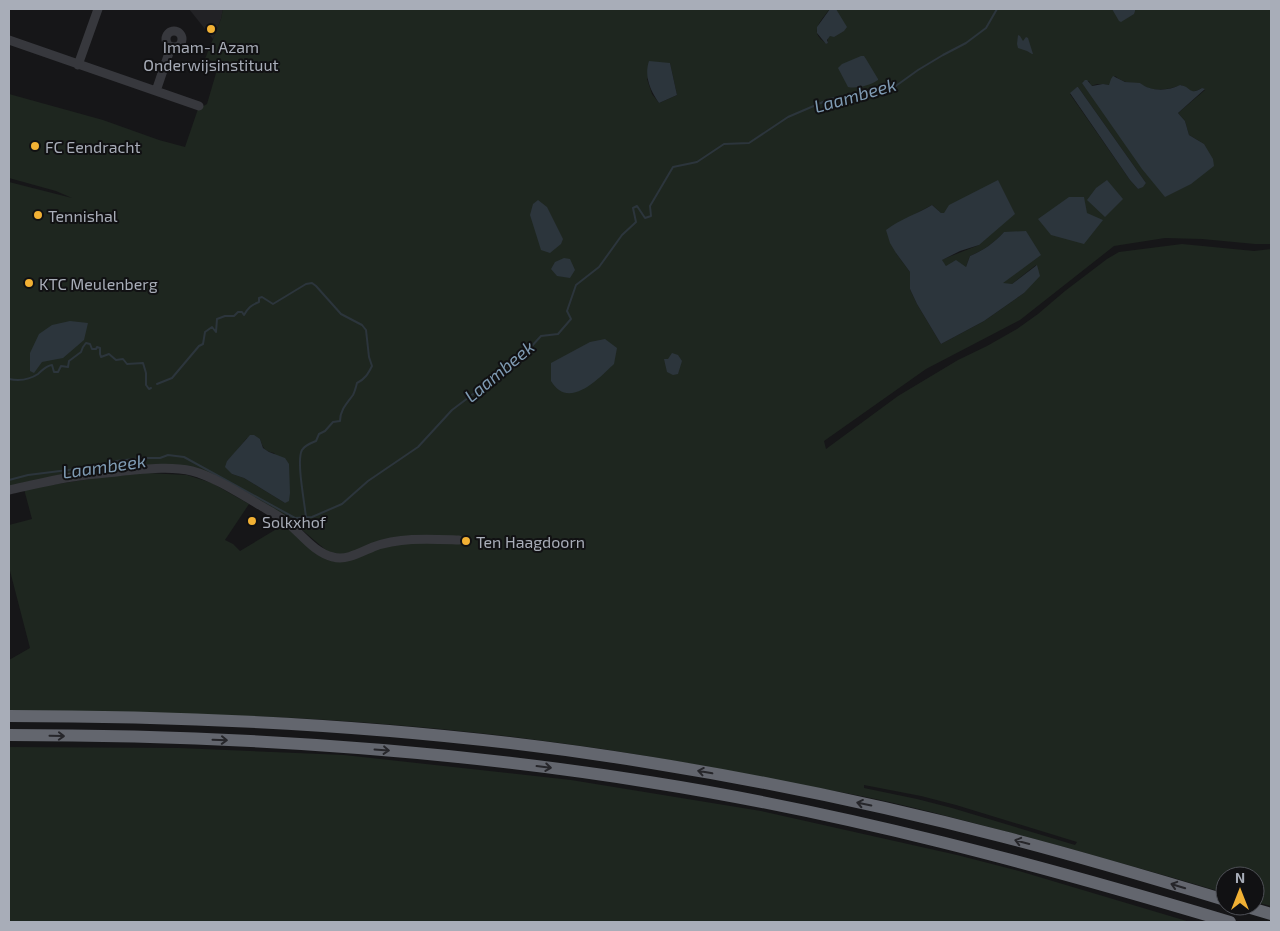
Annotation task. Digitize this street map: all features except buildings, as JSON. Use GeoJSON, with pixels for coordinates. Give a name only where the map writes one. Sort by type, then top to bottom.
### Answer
{"type":"FeatureCollection","features":[{"type":"Feature","properties":{"kind":"highway"},"geometry":{"type":"LineString","coordinates":[[9,716],[178,719],[334,726],[494,741],[573,751],[770,784],[923,817],[1004,837],[1215,897]]}},
{"type":"Feature","properties":{"kind":"highway"},"geometry":{"type":"LineString","coordinates":[[9,735],[178,738],[333,746],[494,761],[650,782],[767,803],[883,827],[1008,858],[1230,922]]}},
{"type":"Feature","properties":{"kind":"street"},"geometry":{"type":"LineString","coordinates":[[78,65],[98,9]]}},
{"type":"Feature","properties":{"kind":"street"},"geometry":{"type":"LineString","coordinates":[[9,40],[199,106]]}},
{"type":"Feature","properties":{"kind":"street"},"geometry":{"type":"LineString","coordinates":[[156,91],[171,47]]}},
{"type":"Feature","properties":{"kind":"street"},"geometry":{"type":"LineString","coordinates":[[9,490],[78,476],[135,470],[177,469],[202,474],[261,506],[287,522],[323,553],[333,557],[340,558],[383,543],[459,540]]}},
{"type":"Feature","properties":{"kind":"shaded area","name":"Imam-ı Azam Onderwijsinstituut"},"geometry":{"type":"Polygon","coordinates":[[[189,9],[223,9],[213,39],[189,9]]]}},
{"type":"Feature","properties":{"kind":"shaded area"},"geometry":{"type":"Polygon","coordinates":[[[223,9],[830,9],[819,23],[817,30],[820,38],[827,44],[836,9],[1271,9],[1271,244],[1165,238],[1114,246],[1020,320],[926,369],[824,441],[826,449],[898,396],[958,360],[1017,329],[1107,259],[1119,252],[1182,244],[1254,251],[1271,249],[1271,906],[1265,904],[1265,866],[1215,866],[1215,890],[1023,836],[888,802],[699,765],[606,750],[512,737],[316,719],[9,711],[9,660],[30,648],[9,567],[9,525],[32,519],[24,489],[146,473],[187,475],[212,483],[249,504],[225,540],[233,544],[240,551],[285,524],[318,555],[341,555],[327,551],[287,517],[244,495],[172,467],[9,487],[9,182],[72,198],[56,191],[9,178],[9,94],[103,120],[185,147],[198,109],[207,104],[219,63],[205,59],[221,19],[223,9]],[[670,63],[647,79],[652,94],[659,103],[677,95],[670,63]],[[1115,76],[1110,85],[1097,84],[1091,86],[1089,81],[1082,82],[1204,144],[1189,135],[1185,121],[1178,113],[1205,90],[1202,88],[1191,91],[1181,85],[1165,89],[1154,89],[1140,83],[1124,81],[1115,76]],[[1078,87],[1070,94],[1130,180],[1138,189],[1146,183],[1078,87]],[[932,205],[915,214],[896,253],[910,272],[910,289],[941,344],[984,321],[1024,293],[1036,265],[1012,284],[1002,284],[1004,232],[989,246],[970,256],[966,267],[946,266],[941,260],[979,245],[944,213],[941,213],[932,205]],[[247,438],[227,461],[232,474],[244,478],[285,503],[289,489],[287,477],[274,453],[264,449],[260,439],[247,438]],[[864,785],[864,788],[952,808],[1075,845],[1077,842],[921,796],[864,785]]]}},
{"type":"Feature","properties":{"kind":"shaded area"},"geometry":{"type":"Polygon","coordinates":[[[830,9],[836,9],[847,27],[834,37],[830,36],[826,44],[817,33],[817,27],[830,9]]]}},
{"type":"Feature","properties":{"kind":"shaded area"},"geometry":{"type":"Polygon","coordinates":[[[1112,9],[1135,9],[1135,11],[1134,14],[1121,22],[1112,9]]]}},
{"type":"Feature","properties":{"kind":"shaded area"},"geometry":{"type":"Polygon","coordinates":[[[1018,35],[1023,41],[1026,37],[1028,38],[1033,54],[1018,48],[1018,35]]]}},
{"type":"Feature","properties":{"kind":"shaded area"},"geometry":{"type":"Polygon","coordinates":[[[864,56],[878,80],[864,86],[848,87],[838,68],[842,64],[864,56]]]}},
{"type":"Feature","properties":{"kind":"shaded area"},"geometry":{"type":"Polygon","coordinates":[[[649,61],[670,63],[677,95],[659,103],[649,83],[647,72],[649,61]]]}},
{"type":"Feature","properties":{"kind":"shaded area"},"geometry":{"type":"Polygon","coordinates":[[[1113,76],[1125,82],[1140,83],[1154,89],[1165,89],[1180,85],[1192,91],[1205,89],[1178,113],[1185,121],[1189,135],[1204,144],[1213,159],[1214,166],[1191,184],[1165,197],[1142,169],[1082,83],[1087,80],[1092,86],[1109,85],[1113,76]]]}},
{"type":"Feature","properties":{"kind":"shaded area"},"geometry":{"type":"Polygon","coordinates":[[[1077,87],[1146,183],[1143,187],[1138,189],[1130,180],[1070,93],[1077,87]]]}},
{"type":"Feature","properties":{"kind":"shaded area"},"geometry":{"type":"Polygon","coordinates":[[[998,180],[1015,214],[979,245],[960,251],[942,260],[946,266],[956,260],[966,267],[970,256],[989,246],[1004,232],[1026,231],[1041,255],[1003,283],[1012,284],[1037,265],[1040,276],[1024,293],[984,321],[941,344],[917,304],[910,289],[910,272],[890,243],[886,230],[932,205],[941,213],[944,213],[949,205],[998,180]]]}},
{"type":"Feature","properties":{"kind":"shaded area"},"geometry":{"type":"Polygon","coordinates":[[[1107,180],[1123,199],[1105,217],[1087,200],[1096,188],[1107,180]]]}},
{"type":"Feature","properties":{"kind":"shaded area"},"geometry":{"type":"Polygon","coordinates":[[[1069,197],[1084,197],[1087,213],[1103,220],[1084,244],[1051,235],[1038,219],[1069,197]]]}},
{"type":"Feature","properties":{"kind":"shaded area"},"geometry":{"type":"Polygon","coordinates":[[[538,200],[547,207],[563,239],[561,244],[550,253],[541,250],[530,215],[533,204],[538,200]]]}},
{"type":"Feature","properties":{"kind":"shaded area"},"geometry":{"type":"Polygon","coordinates":[[[564,258],[570,259],[575,270],[570,278],[557,276],[551,269],[555,262],[564,258]]]}},
{"type":"Feature","properties":{"kind":"shaded area"},"geometry":{"type":"Polygon","coordinates":[[[70,321],[88,323],[84,340],[63,358],[42,362],[34,373],[30,371],[30,353],[39,334],[52,325],[70,321]]]}},
{"type":"Feature","properties":{"kind":"shaded area"},"geometry":{"type":"Polygon","coordinates":[[[605,339],[617,348],[614,364],[597,380],[581,390],[574,393],[566,393],[559,390],[551,381],[551,363],[590,342],[605,339]]]}},
{"type":"Feature","properties":{"kind":"shaded area"},"geometry":{"type":"Polygon","coordinates":[[[672,353],[678,355],[682,361],[678,374],[673,375],[667,372],[664,359],[668,359],[672,353]]]}},
{"type":"Feature","properties":{"kind":"shaded area"},"geometry":{"type":"Polygon","coordinates":[[[250,435],[260,439],[263,448],[285,458],[289,464],[289,501],[285,503],[244,478],[232,474],[225,467],[227,461],[250,435]]]}},
{"type":"Feature","properties":{"kind":"shaded area"},"geometry":{"type":"Polygon","coordinates":[[[9,747],[179,748],[344,755],[571,780],[761,811],[957,855],[1019,871],[1190,922],[9,922],[9,747]]]}},
{"type":"Feature","properties":{"kind":"waterway","name":"Laambeek"},"geometry":{"type":"LineString","coordinates":[[9,480],[28,475],[76,469],[103,468],[116,461],[160,458],[168,455],[184,457],[295,518],[312,517],[342,504],[368,481],[418,447],[452,410],[530,348],[541,336],[558,334],[571,319],[567,311],[576,285],[599,267],[622,235],[636,222],[633,208],[637,206],[645,218],[651,216],[650,206],[673,167],[697,162],[724,144],[749,143],[788,117],[830,99],[893,88],[918,70],[966,43],[986,28],[997,9]]}},
{"type":"Feature","properties":{"kind":"waterway"},"geometry":{"type":"LineString","coordinates":[[157,384],[172,378],[199,346],[203,344],[205,332],[212,327],[216,332],[217,319],[225,316],[234,316],[238,312],[242,312],[244,315],[262,297],[273,304],[306,284],[312,283],[341,314],[362,325],[366,330],[372,366],[366,376],[357,383],[353,395],[343,410],[340,421],[333,422],[325,431],[319,434],[316,441],[306,445],[300,456],[300,473],[306,518]]}},
{"type":"Feature","properties":{"kind":"waterway"},"geometry":{"type":"LineString","coordinates":[[9,379],[28,379],[52,365],[54,372],[58,372],[61,366],[68,367],[69,361],[81,352],[86,343],[90,344],[92,349],[100,348],[101,357],[109,354],[116,360],[123,359],[127,364],[143,363],[146,373],[146,385],[149,389],[151,388]]}},
{"type":"Feature","properties":{"kind":"place","name":"Imam-ı Azam Onderwijsinstituut"},"geometry":{"type":"Point","coordinates":[211,29]}},
{"type":"Feature","properties":{"kind":"place","name":"FC Eendracht"},"geometry":{"type":"Point","coordinates":[35,146]}},
{"type":"Feature","properties":{"kind":"place","name":"Tennishal"},"geometry":{"type":"Point","coordinates":[38,215]}},
{"type":"Feature","properties":{"kind":"place","name":"KTC Meulenberg"},"geometry":{"type":"Point","coordinates":[29,283]}},
{"type":"Feature","properties":{"kind":"place","name":"Solkxhof"},"geometry":{"type":"Point","coordinates":[252,521]}},
{"type":"Feature","properties":{"kind":"place","name":"Ten Haagdoorn"},"geometry":{"type":"Point","coordinates":[466,541]}}]}
